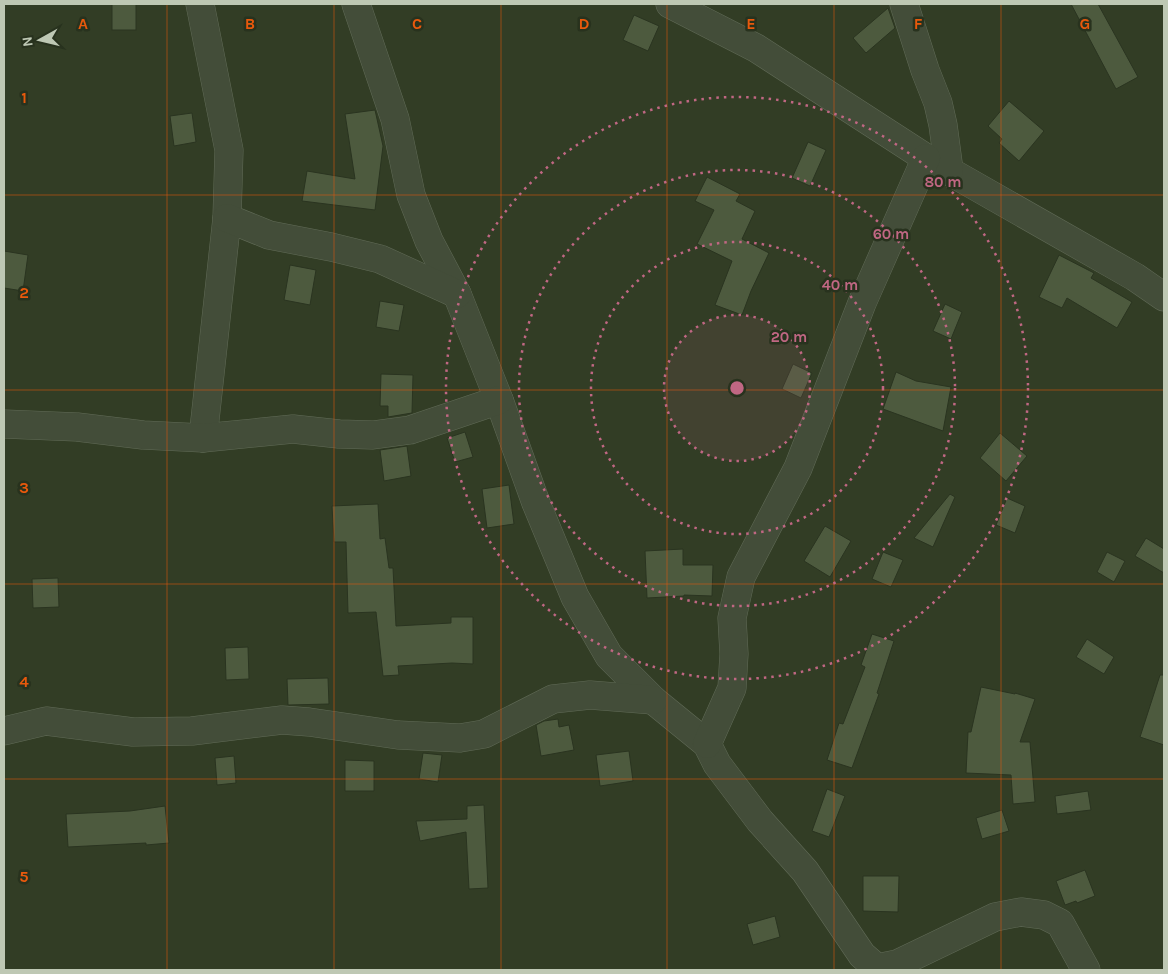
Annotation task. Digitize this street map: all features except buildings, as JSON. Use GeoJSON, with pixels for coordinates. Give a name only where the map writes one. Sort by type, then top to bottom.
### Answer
{"type":"FeatureCollection","features":[{"type":"Feature","properties":{"kind":"street"},"geometry":{"type":"LineString","coordinates":[[200,4],[229,150],[227,218],[203,438]]}},
{"type":"Feature","properties":{"kind":"street"},"geometry":{"type":"LineString","coordinates":[[356,4],[395,119],[411,194],[429,241],[457,294],[499,400],[536,503],[575,597],[609,656],[653,700],[707,744],[717,764],[760,821],[805,871],[862,955],[877,968],[897,964],[996,917],[1021,912],[1044,915],[1060,923],[1086,970]]}},
{"type":"Feature","properties":{"kind":"street"},"geometry":{"type":"LineString","coordinates":[[670,4],[756,48],[938,164],[1135,277],[1164,297]]}},
{"type":"Feature","properties":{"kind":"street"},"geometry":{"type":"LineString","coordinates":[[707,744],[732,688],[734,654],[732,618],[742,577],[798,468],[862,303],[938,164],[943,125],[938,103],[925,70],[904,4]]}},
{"type":"Feature","properties":{"kind":"street"},"geometry":{"type":"LineString","coordinates":[[227,218],[269,235],[380,259],[457,294]]}},
{"type":"Feature","properties":{"kind":"street"},"geometry":{"type":"LineString","coordinates":[[4,424],[77,426],[143,435],[203,438],[293,429],[339,434],[372,435],[410,430],[499,400]]}},
{"type":"Feature","properties":{"kind":"street"},"geometry":{"type":"LineString","coordinates":[[4,731],[46,721],[74,723],[133,732],[192,731],[282,720],[398,735],[460,738],[484,734],[553,700],[590,695],[653,700]]}}]}
